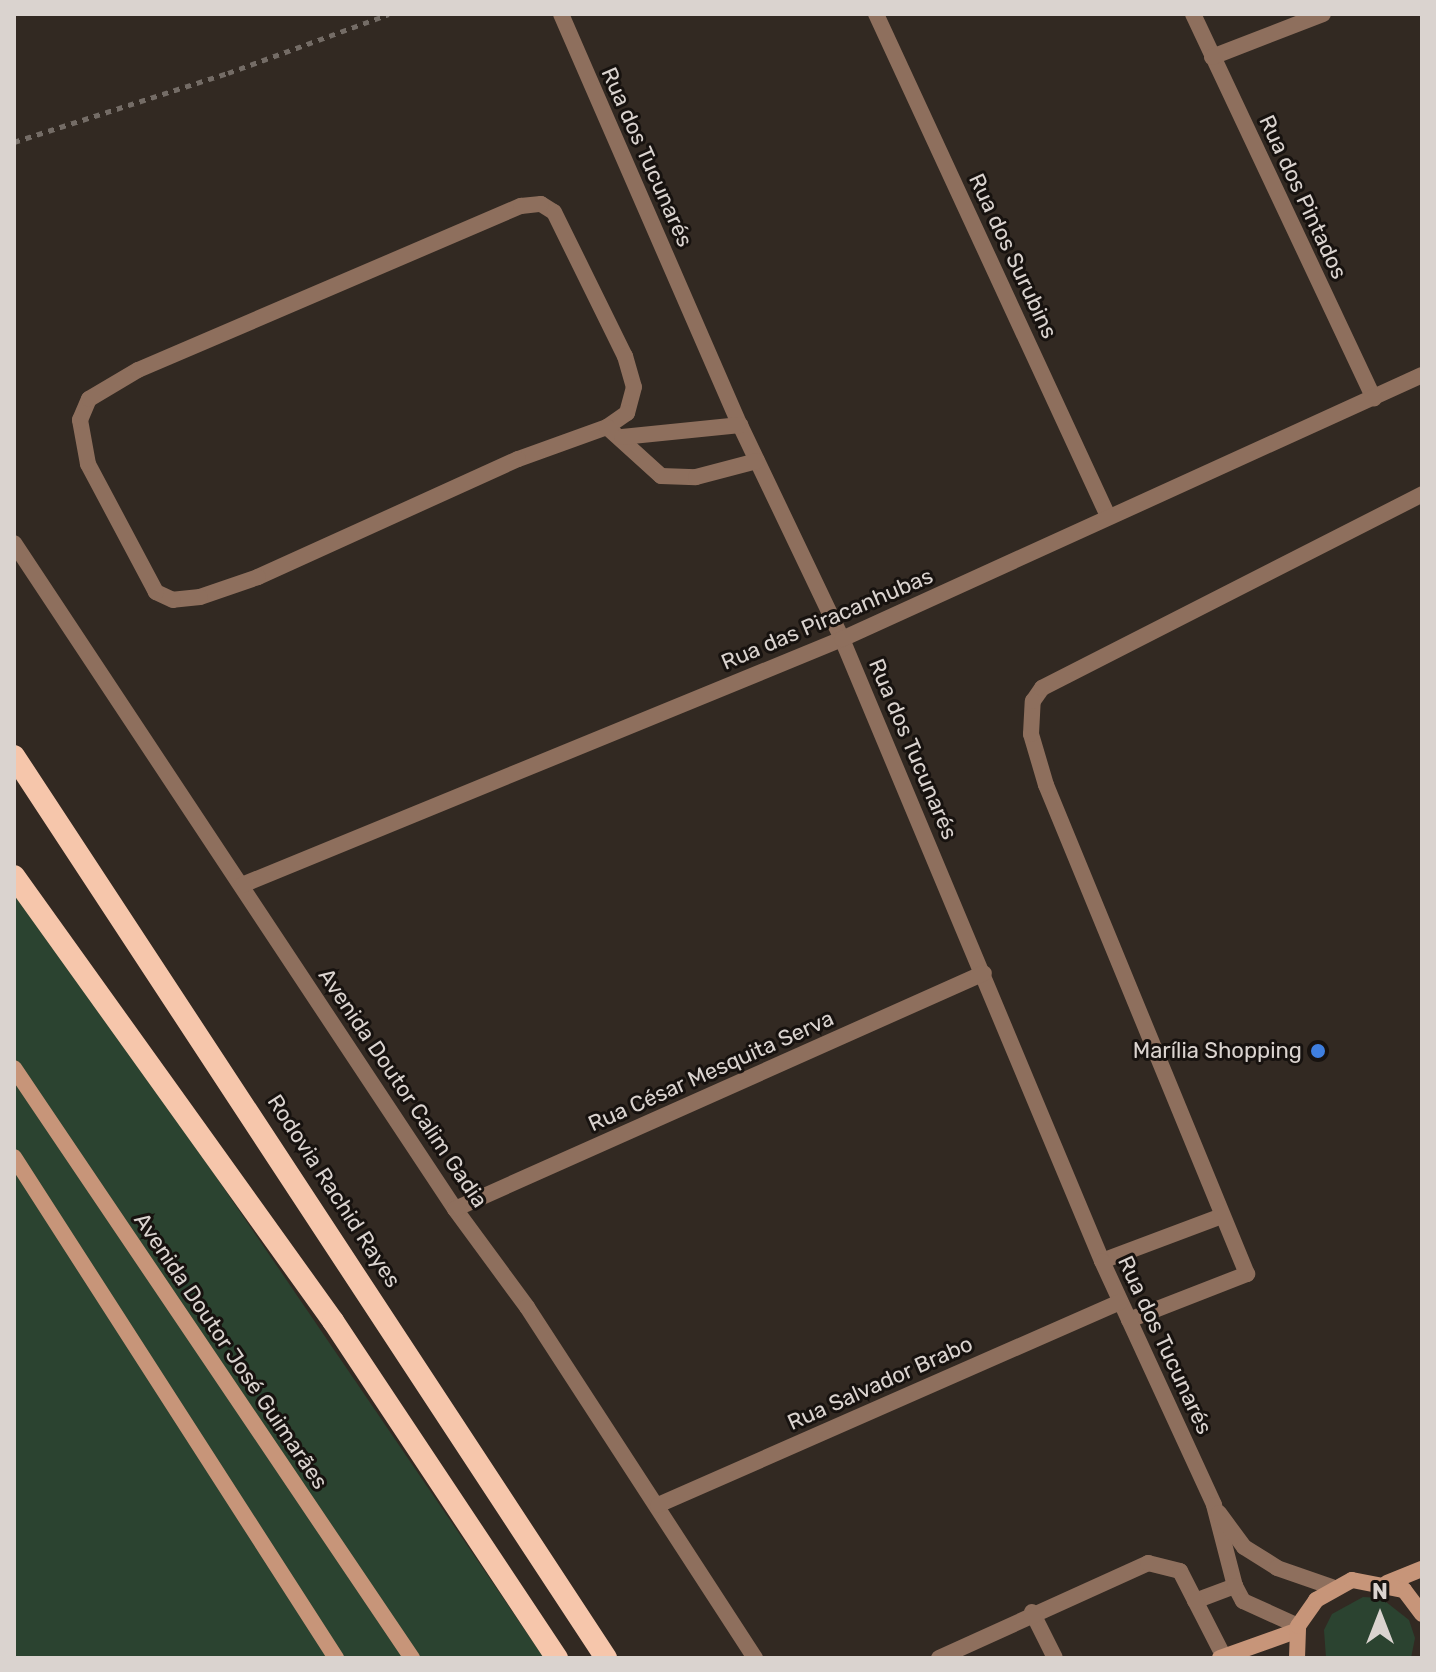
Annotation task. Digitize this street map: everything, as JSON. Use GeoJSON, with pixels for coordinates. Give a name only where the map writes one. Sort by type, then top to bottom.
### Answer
{"type":"FeatureCollection","features":[{"type":"Feature","properties":{"kind":"highway","name":"Rodovia Rachid Rayes"},"geometry":{"type":"LineString","coordinates":[[14,756],[606,1658]]}},
{"type":"Feature","properties":{"kind":"highway"},"geometry":{"type":"LineString","coordinates":[[14,876],[333,1321],[557,1658]]}},
{"type":"Feature","properties":{"kind":"main road","name":"Avenida Doutor José Guimarães"},"geometry":{"type":"LineString","coordinates":[[14,1068],[412,1658]]}},
{"type":"Feature","properties":{"kind":"main road"},"geometry":{"type":"LineString","coordinates":[[14,1157],[336,1658]]}},
{"type":"Feature","properties":{"kind":"main road"},"geometry":{"type":"LineString","coordinates":[[1387,1583],[1422,1569]]}},
{"type":"Feature","properties":{"kind":"main road"},"geometry":{"type":"LineString","coordinates":[[1222,1657],[1297,1628],[1332,1587],[1352,1580],[1387,1583],[1404,1590],[1422,1614]]}},
{"type":"Feature","properties":{"kind":"main road"},"geometry":{"type":"LineString","coordinates":[[1294,1657],[1297,1628]]}},
{"type":"Feature","properties":{"kind":"street","name":"Rua dos Tucunarés"},"geometry":{"type":"LineString","coordinates":[[561,14],[740,425],[842,639],[1102,1261],[1214,1505],[1235,1586]]}},
{"type":"Feature","properties":{"kind":"street","name":"Rua dos Surubins"},"geometry":{"type":"LineString","coordinates":[[876,14],[1108,516]]}},
{"type":"Feature","properties":{"kind":"street","name":"Rua dos Pintados"},"geometry":{"type":"LineString","coordinates":[[1193,14],[1374,398]]}},
{"type":"Feature","properties":{"kind":"street"},"geometry":{"type":"LineString","coordinates":[[1212,57],[1323,14]]}},
{"type":"Feature","properties":{"kind":"street"},"geometry":{"type":"LineString","coordinates":[[541,204],[554,212],[625,356],[635,400],[627,413],[607,427],[518,459],[258,577],[173,600],[156,592],[128,543],[88,464],[80,420],[89,399],[126,375],[521,206],[541,204]]}},
{"type":"Feature","properties":{"kind":"street","name":"Rua das Piracanhubas"},"geometry":{"type":"LineString","coordinates":[[242,885],[842,639],[1422,375]]}},
{"type":"Feature","properties":{"kind":"street"},"geometry":{"type":"LineString","coordinates":[[622,437],[740,425]]}},
{"type":"Feature","properties":{"kind":"street"},"geometry":{"type":"LineString","coordinates":[[607,427],[622,437],[661,476],[696,477],[757,461]]}},
{"type":"Feature","properties":{"kind":"street"},"geometry":{"type":"LineString","coordinates":[[1129,1320],[1247,1274],[1046,785],[1031,734],[1033,701],[1042,688],[1422,494]]}},
{"type":"Feature","properties":{"kind":"street","name":"Avenida Doutor Calim Gadia"},"geometry":{"type":"LineString","coordinates":[[14,543],[455,1209],[527,1307],[755,1658]]}},
{"type":"Feature","properties":{"kind":"street","name":"Rua César Mesquita Serva"},"geometry":{"type":"LineString","coordinates":[[455,1209],[984,973]]}},
{"type":"Feature","properties":{"kind":"street"},"geometry":{"type":"LineString","coordinates":[[1102,1261],[1222,1216]]}},
{"type":"Feature","properties":{"kind":"street","name":"Rua Salvador Brabo"},"geometry":{"type":"LineString","coordinates":[[658,1505],[1120,1302]]}},
{"type":"Feature","properties":{"kind":"street","name":"Rua dos Tucunarés"},"geometry":{"type":"LineString","coordinates":[[1214,1505],[1244,1547],[1277,1568],[1332,1587]]}},
{"type":"Feature","properties":{"kind":"street"},"geometry":{"type":"LineString","coordinates":[[939,1658],[1032,1612],[1148,1563],[1180,1571],[1222,1657]]}},
{"type":"Feature","properties":{"kind":"street"},"geometry":{"type":"LineString","coordinates":[[1195,1601],[1235,1586],[1243,1601],[1297,1628]]}},
{"type":"Feature","properties":{"kind":"street"},"geometry":{"type":"LineString","coordinates":[[1032,1612],[1055,1658]]}},
{"type":"Feature","properties":{"kind":"path"},"geometry":{"type":"LineString","coordinates":[[14,142],[228,73],[389,14]]}},
{"type":"Feature","properties":{"kind":"green space"},"geometry":{"type":"Polygon","coordinates":[[[14,880],[544,1658],[14,1658],[14,880]]]}},
{"type":"Feature","properties":{"kind":"green space"},"geometry":{"type":"Polygon","coordinates":[[[1363,1597],[1381,1598],[1409,1620],[1415,1638],[1411,1658],[1326,1658],[1324,1630],[1332,1614],[1363,1597]]]}},
{"type":"Feature","properties":{"kind":"place","name":"Marília Shopping"},"geometry":{"type":"Point","coordinates":[1318,1051]}}]}
